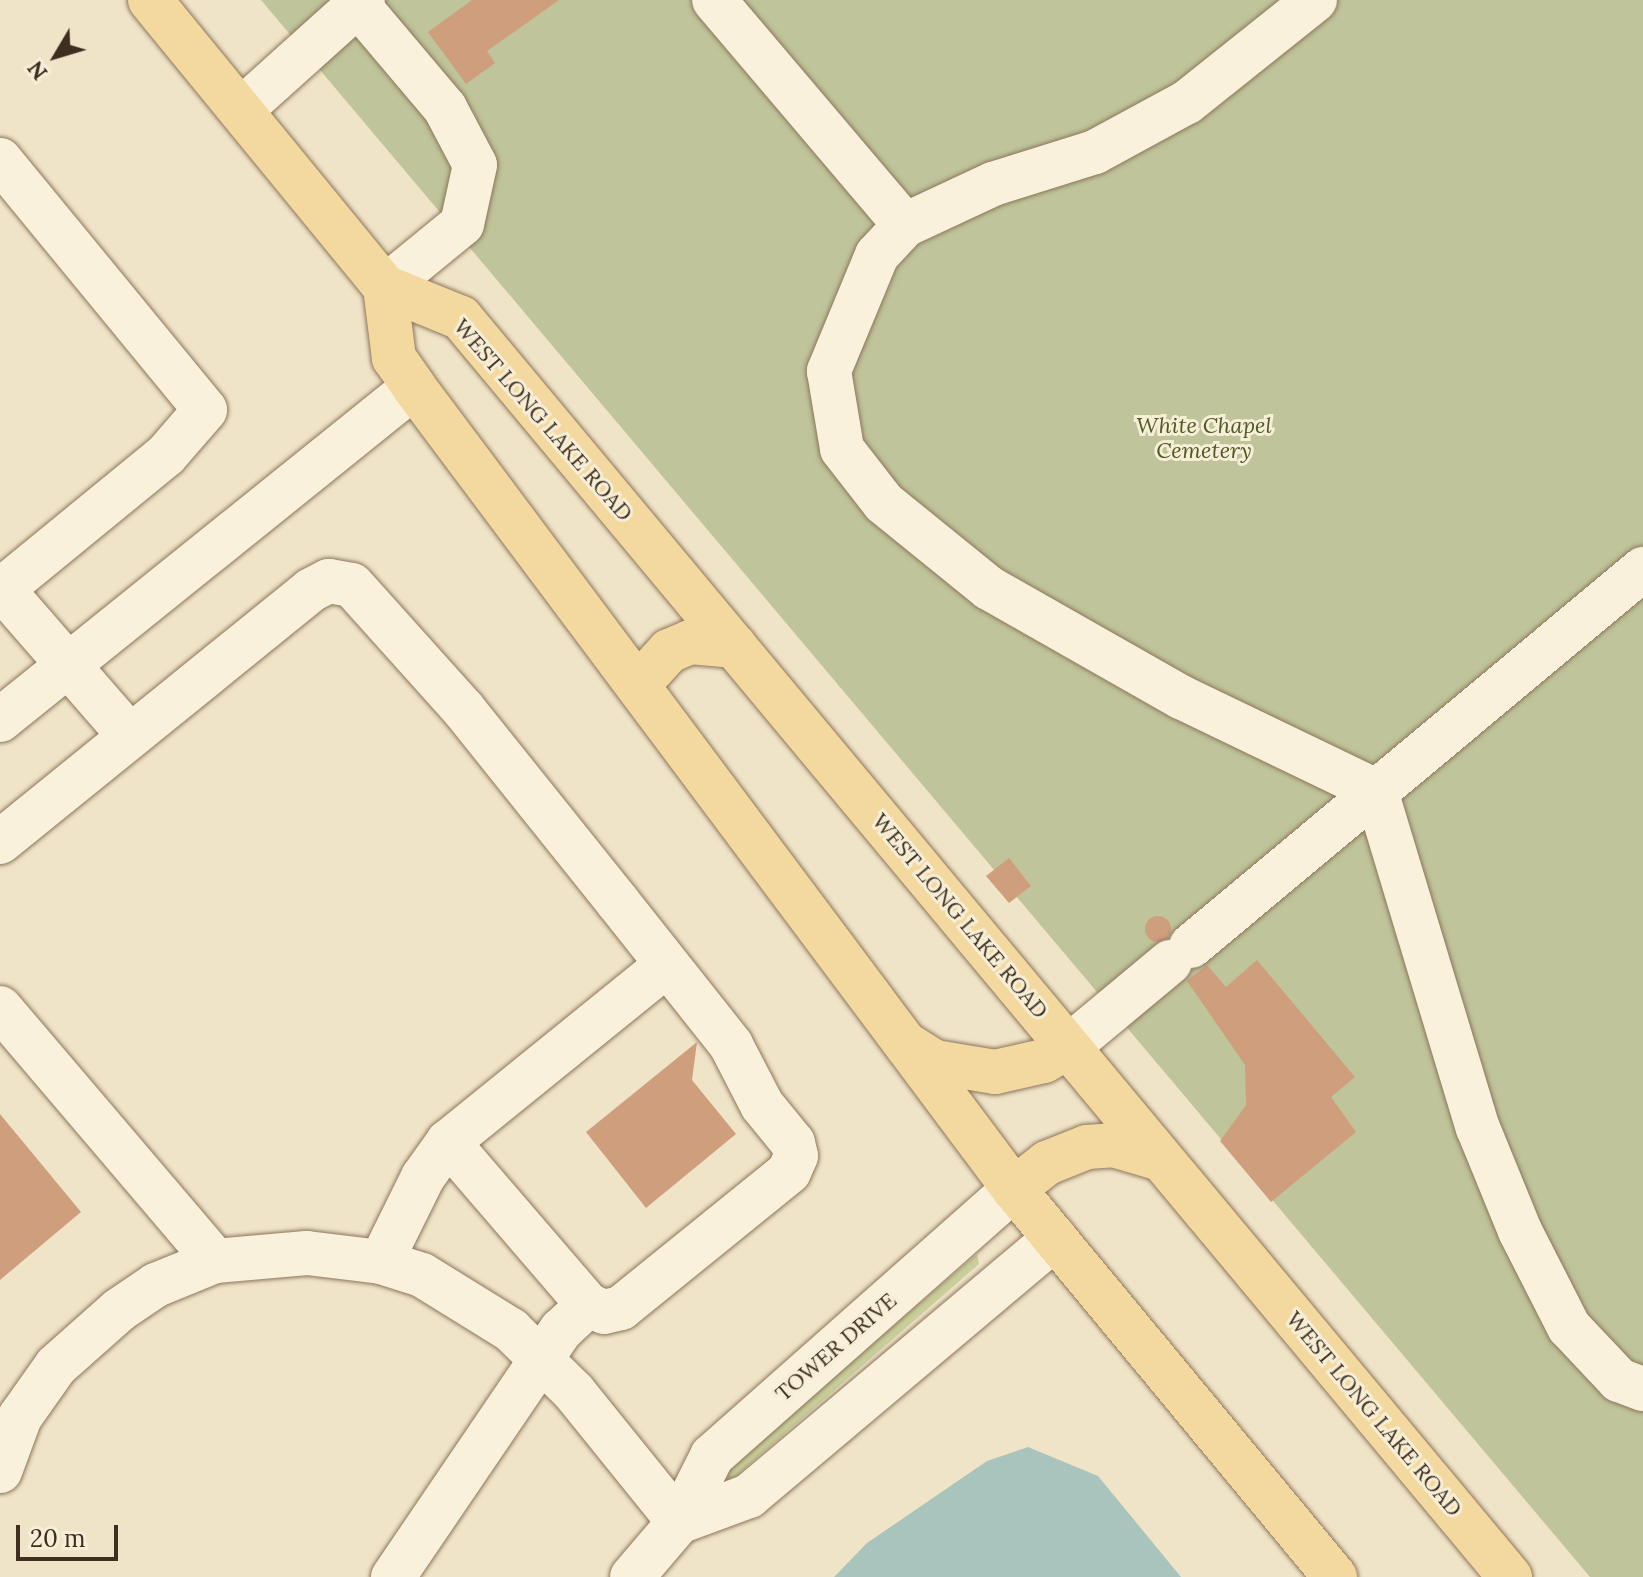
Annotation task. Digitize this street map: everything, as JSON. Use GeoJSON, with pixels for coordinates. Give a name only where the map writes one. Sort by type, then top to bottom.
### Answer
{"type":"FeatureCollection","features":[{"type":"Feature","properties":{"kind":"main road","name":"WEST LONG LAKE ROAD"},"geometry":{"type":"LineString","coordinates":[[150,0],[385,287],[461,318],[1510,1577]]}},
{"type":"Feature","properties":{"kind":"main road"},"geometry":{"type":"LineString","coordinates":[[385,287],[394,358],[414,387],[1014,1189],[1335,1577]]}},
{"type":"Feature","properties":{"kind":"main road"},"geometry":{"type":"LineString","coordinates":[[638,685],[669,651],[690,642],[735,646]]}},
{"type":"Feature","properties":{"kind":"main road"},"geometry":{"type":"LineString","coordinates":[[903,1043],[935,1062],[995,1072],[1044,1061],[1068,1047]]}},
{"type":"Feature","properties":{"kind":"main road"},"geometry":{"type":"LineString","coordinates":[[1014,1189],[1047,1163],[1087,1147],[1113,1145],[1161,1159]]}},
{"type":"Feature","properties":{"kind":"street"},"geometry":{"type":"LineString","coordinates":[[714,0],[905,225]]}},
{"type":"Feature","properties":{"kind":"street"},"geometry":{"type":"LineString","coordinates":[[1315,0],[1187,102],[1095,152],[993,184],[905,225],[877,255],[829,371],[842,449],[884,503],[989,588],[1081,644],[1376,791],[1478,1128],[1520,1231],[1569,1327],[1619,1380],[1643,1389]]}},
{"type":"Feature","properties":{"kind":"street"},"geometry":{"type":"LineString","coordinates":[[241,110],[361,2],[445,108],[475,165],[462,224],[385,287]]}},
{"type":"Feature","properties":{"kind":"street"},"geometry":{"type":"LineString","coordinates":[[0,160],[205,410],[166,455],[1,590],[69,661],[129,735]]}},
{"type":"Feature","properties":{"kind":"street"},"geometry":{"type":"LineString","coordinates":[[0,720],[69,661],[414,387]]}},
{"type":"Feature","properties":{"kind":"street"},"geometry":{"type":"LineString","coordinates":[[1068,1047],[1643,569]]}},
{"type":"Feature","properties":{"kind":"street"},"geometry":{"type":"LineString","coordinates":[[0,842],[311,590],[329,581],[352,585],[464,710],[731,1045],[796,1156],[789,1172],[621,1308],[604,1312],[588,1305],[448,1142]]}},
{"type":"Feature","properties":{"kind":"street"},"geometry":{"type":"LineString","coordinates":[[381,1262],[423,1177],[448,1142],[665,966]]}},
{"type":"Feature","properties":{"kind":"street"},"geometry":{"type":"LineString","coordinates":[[0,1008],[215,1261]]}},
{"type":"Feature","properties":{"kind":"street","name":"TOWER DRIVE"},"geometry":{"type":"LineString","coordinates":[[632,1577],[679,1522],[712,1456],[1014,1189]]}},
{"type":"Feature","properties":{"kind":"street","name":"TOWER DRIVE"},"geometry":{"type":"LineString","coordinates":[[679,1522],[749,1496],[1055,1238]]}},
{"type":"Feature","properties":{"kind":"street"},"geometry":{"type":"LineString","coordinates":[[0,1471],[20,1417],[74,1346],[156,1285],[215,1261],[274,1251],[381,1262],[452,1288],[541,1360],[679,1522]]}},
{"type":"Feature","properties":{"kind":"street"},"geometry":{"type":"LineString","coordinates":[[393,1577],[541,1360],[588,1305]]}},
{"type":"Feature","properties":{"kind":"green space","name":"White Chapel Cemetery"},"geometry":{"type":"Polygon","coordinates":[[[261,0],[1643,0],[1643,1577],[1590,1577],[261,0]]]}},
{"type":"Feature","properties":{"kind":"green space"},"geometry":{"type":"Polygon","coordinates":[[[977,1254],[979,1264],[729,1482],[726,1468],[977,1254]]]}},
{"type":"Feature","properties":{"kind":"water"},"geometry":{"type":"Polygon","coordinates":[[[1028,1447],[1098,1476],[1181,1577],[834,1577],[867,1543],[987,1461],[1028,1447]]]}},
{"type":"Feature","properties":{"kind":"building"},"geometry":{"type":"Polygon","coordinates":[[[472,0],[559,0],[487,51],[495,63],[466,84],[428,32],[472,0]]]}},
{"type":"Feature","properties":{"kind":"building"},"geometry":{"type":"Polygon","coordinates":[[[1009,858],[1031,886],[1009,903],[986,876],[1009,858]]]}},
{"type":"Feature","properties":{"kind":"building"},"geometry":{"type":"Polygon","coordinates":[[[1158,916],[1167,920],[1171,929],[1167,938],[1158,942],[1149,938],[1145,929],[1149,920],[1158,916]]]}},
{"type":"Feature","properties":{"kind":"building"},"geometry":{"type":"Polygon","coordinates":[[[1257,960],[1355,1077],[1331,1097],[1356,1132],[1271,1202],[1220,1141],[1246,1105],[1245,1065],[1187,981],[1207,965],[1226,987],[1257,960]]]}},
{"type":"Feature","properties":{"kind":"building"},"geometry":{"type":"Polygon","coordinates":[[[697,1042],[692,1080],[736,1134],[646,1208],[586,1132],[697,1042]]]}},
{"type":"Feature","properties":{"kind":"building"},"geometry":{"type":"Polygon","coordinates":[[[0,1114],[81,1212],[0,1280],[0,1114]]]}}]}
